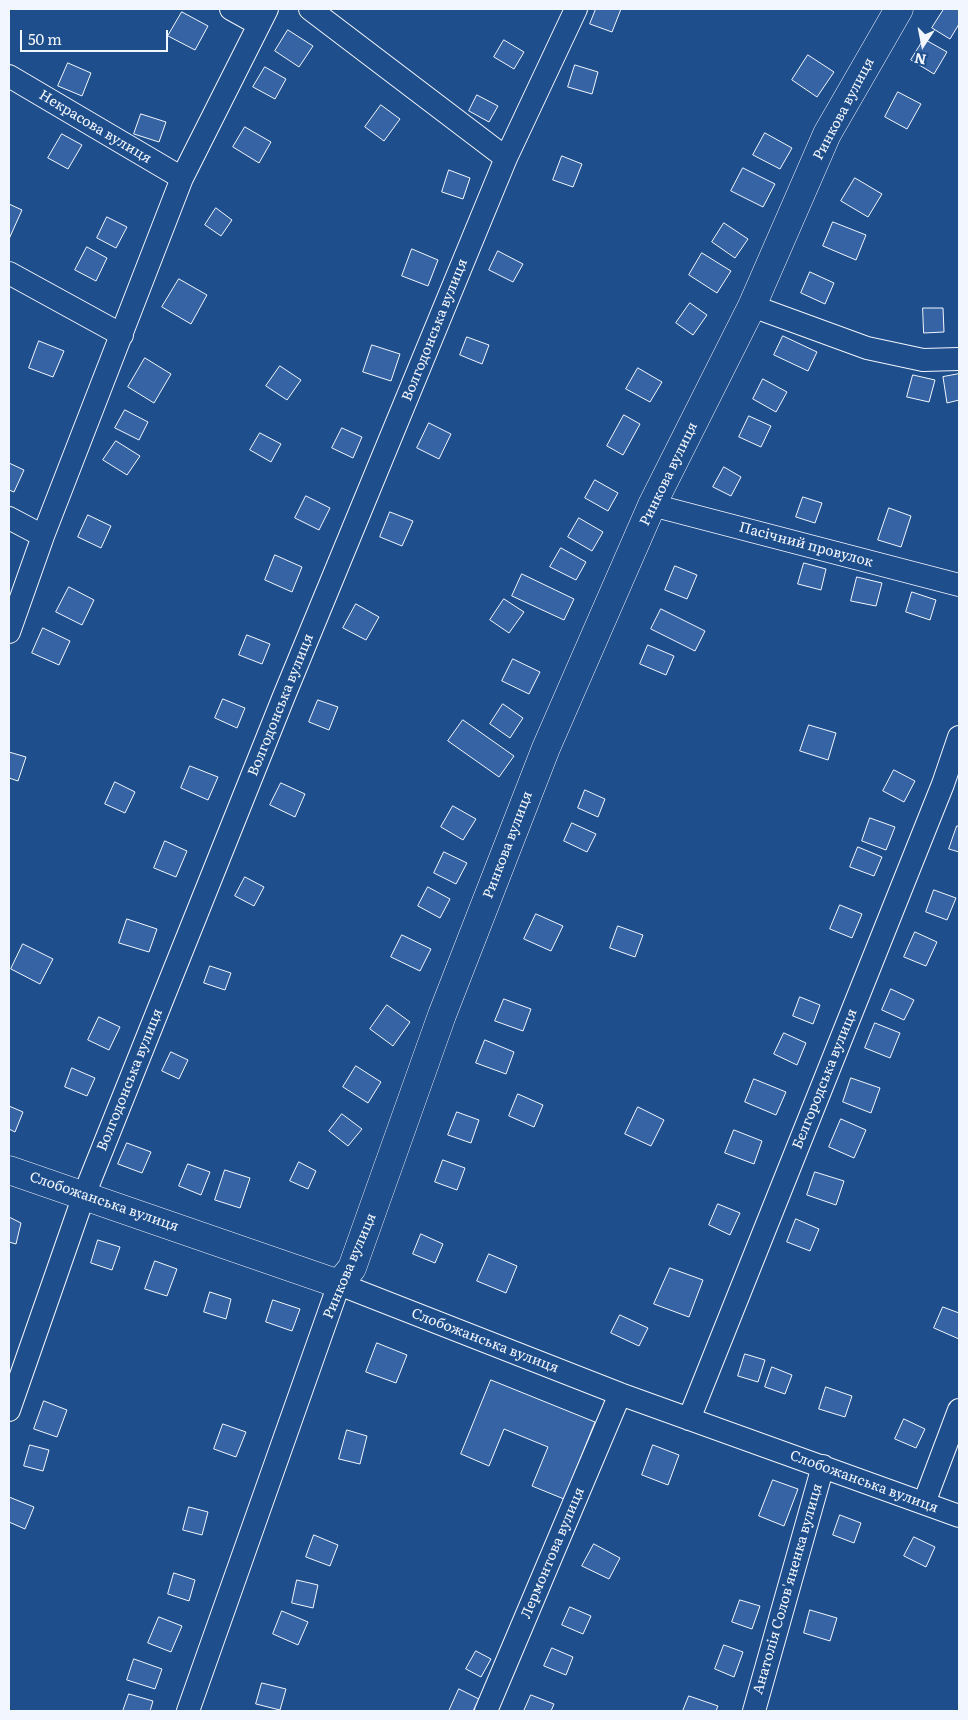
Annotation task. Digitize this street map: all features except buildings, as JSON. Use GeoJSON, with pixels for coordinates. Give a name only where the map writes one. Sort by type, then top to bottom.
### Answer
{"type":"FeatureCollection","features":[{"type":"Feature","properties":{"kind":"main road","name":"Ринкова вулиця"},"geometry":{"type":"LineString","coordinates":[[339,1284],[352,1268],[442,1015],[546,748],[652,505],[752,306],[827,134],[899,9]]}},
{"type":"Feature","properties":{"kind":"main road","name":"Слобожанська вулиця"},"geometry":{"type":"LineString","coordinates":[[9,1170],[339,1284]]}},
{"type":"Feature","properties":{"kind":"street"},"geometry":{"type":"LineString","coordinates":[[9,632],[43,536],[182,178],[262,17],[231,9]]}},
{"type":"Feature","properties":{"kind":"street"},"geometry":{"type":"LineString","coordinates":[[310,9],[506,158]]}},
{"type":"Feature","properties":{"kind":"street","name":"Волгодонська вулиця"},"geometry":{"type":"LineString","coordinates":[[9,1410],[84,1195],[284,696],[506,158],[576,9]]}},
{"type":"Feature","properties":{"kind":"street","name":"Некрасова вулиця"},"geometry":{"type":"LineString","coordinates":[[9,76],[182,178]]}},
{"type":"Feature","properties":{"kind":"street"},"geometry":{"type":"LineString","coordinates":[[9,273],[122,335]]}},
{"type":"Feature","properties":{"kind":"street"},"geometry":{"type":"LineString","coordinates":[[752,306],[867,348],[923,360],[959,359]]}},
{"type":"Feature","properties":{"kind":"street","name":"Пасічний провулок"},"geometry":{"type":"LineString","coordinates":[[652,505],[959,585]]}},
{"type":"Feature","properties":{"kind":"street"},"geometry":{"type":"LineString","coordinates":[[9,518],[43,536]]}},
{"type":"Feature","properties":{"kind":"street","name":"Бєлгородська вулиця"},"geometry":{"type":"LineString","coordinates":[[689,1419],[936,802],[959,737]]}},
{"type":"Feature","properties":{"kind":"street","name":"Слобожанська вулиця"},"geometry":{"type":"LineString","coordinates":[[339,1284],[620,1394],[959,1516]]}},
{"type":"Feature","properties":{"kind":"street","name":"Ринкова вулиця"},"geometry":{"type":"LineString","coordinates":[[188,1711],[339,1284]]}},
{"type":"Feature","properties":{"kind":"street","name":"Лермонтова вулиця"},"geometry":{"type":"LineString","coordinates":[[486,1711],[620,1394]]}},
{"type":"Feature","properties":{"kind":"street"},"geometry":{"type":"LineString","coordinates":[[924,1503],[959,1410]]}},
{"type":"Feature","properties":{"kind":"street","name":"Анатолія Солов'яненка вулиця"},"geometry":{"type":"LineString","coordinates":[[754,1711],[823,1466]]}}]}
